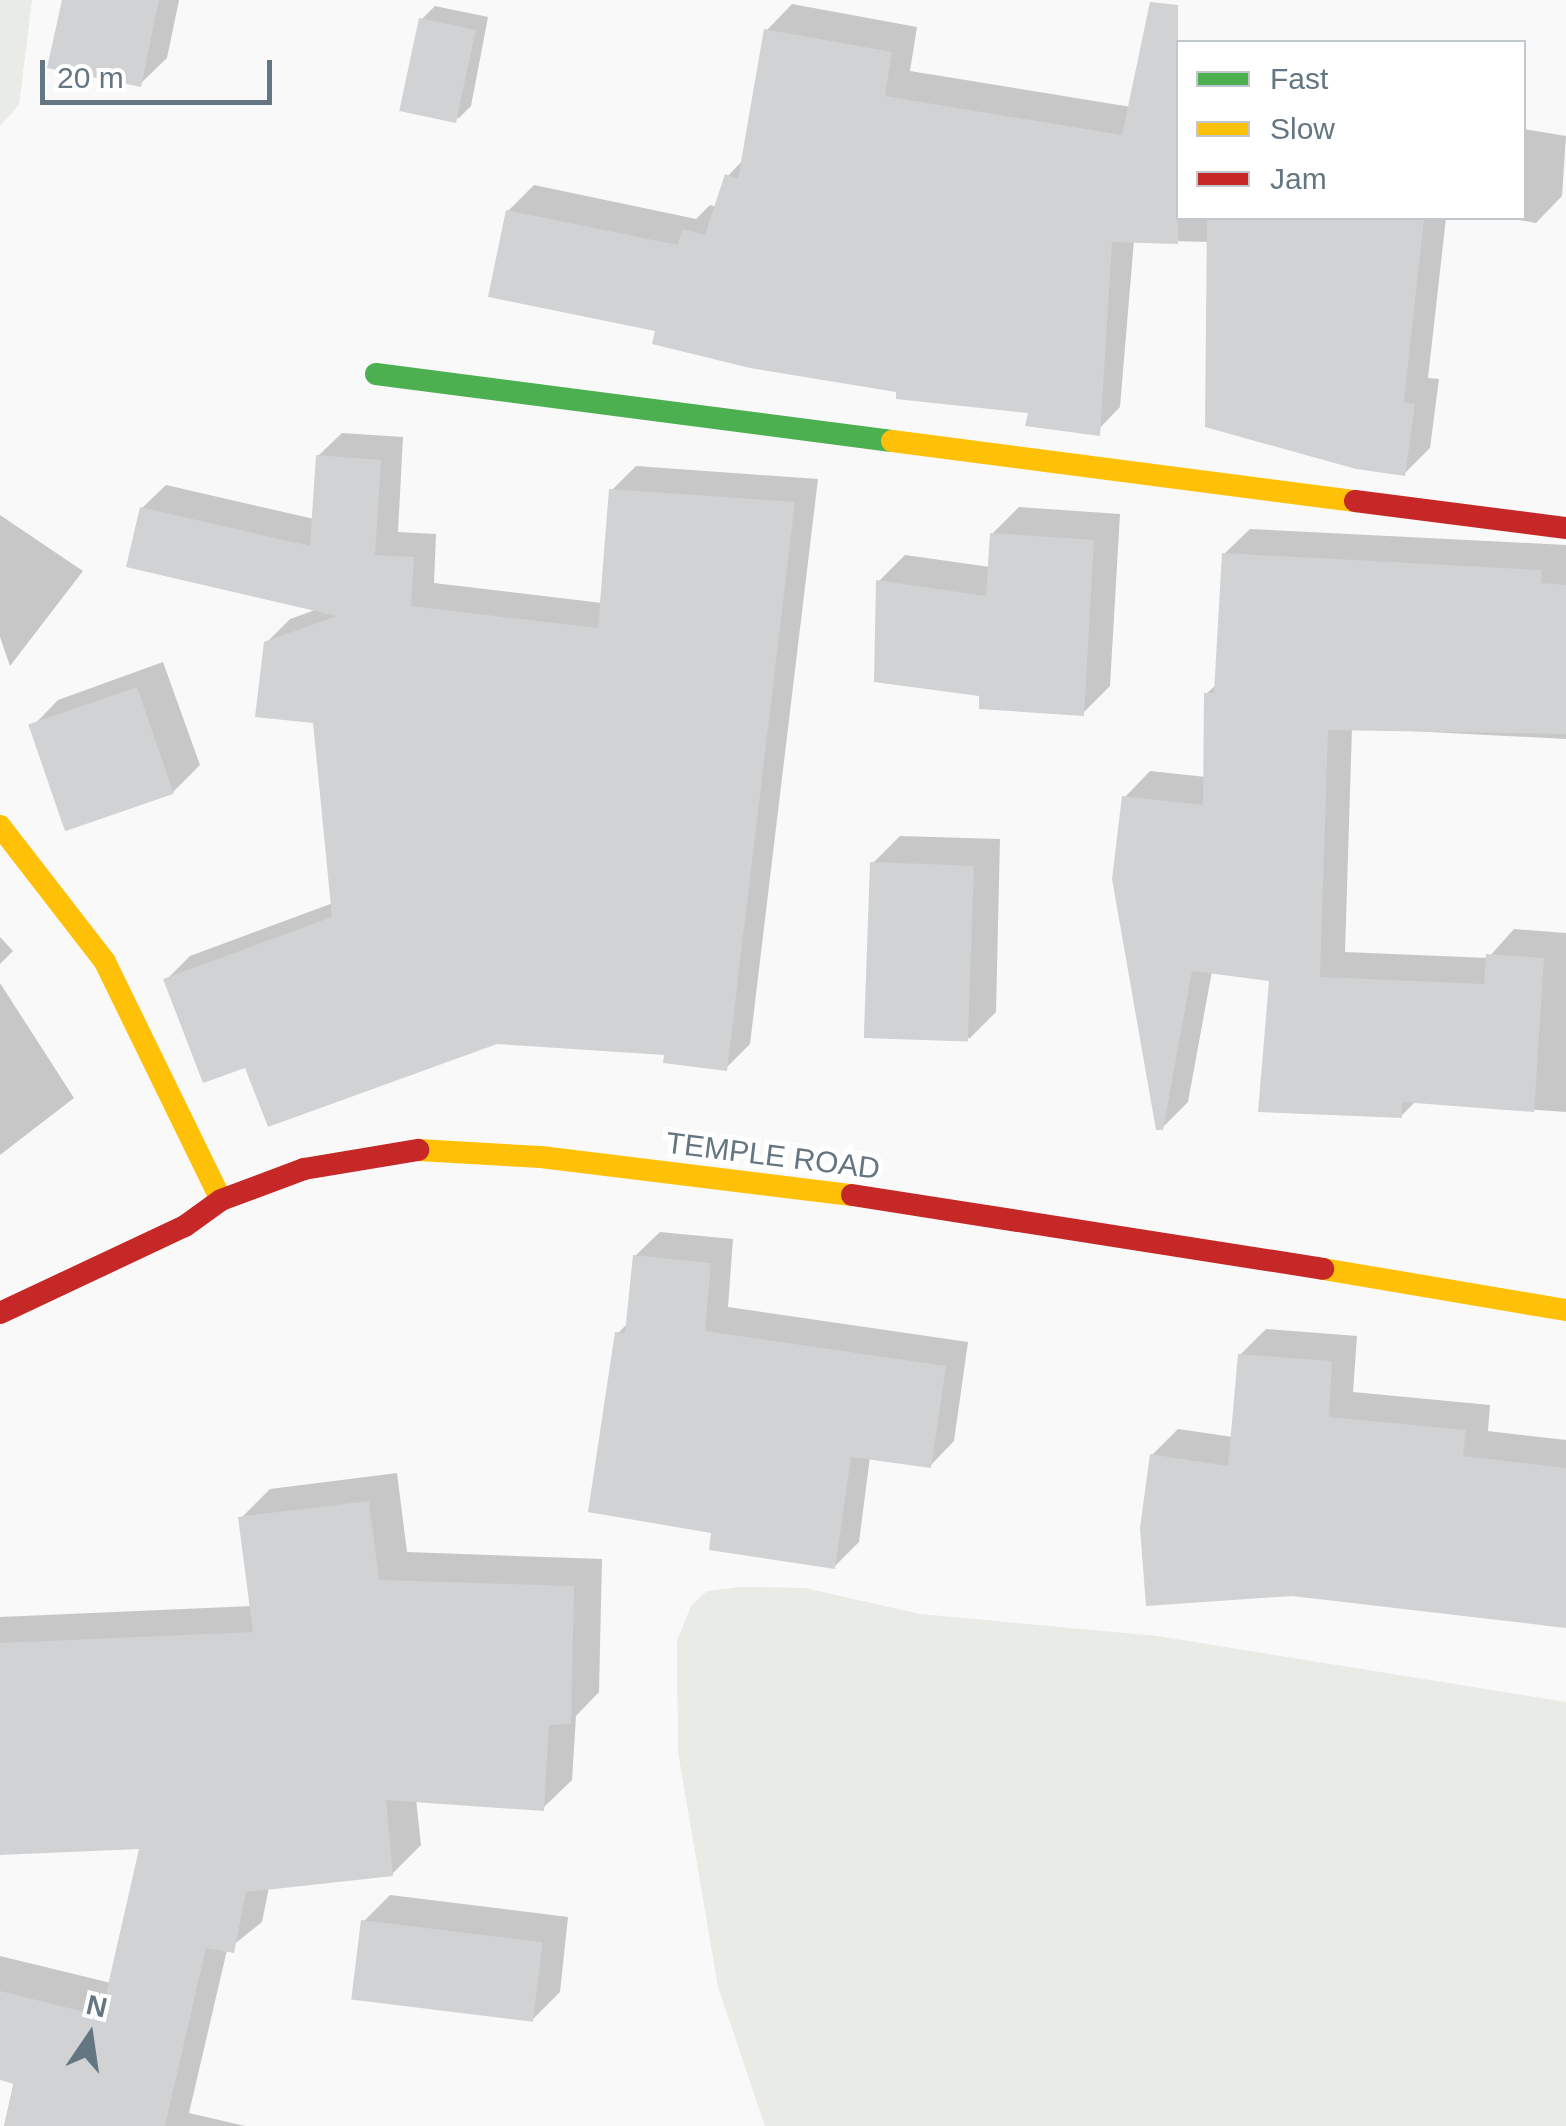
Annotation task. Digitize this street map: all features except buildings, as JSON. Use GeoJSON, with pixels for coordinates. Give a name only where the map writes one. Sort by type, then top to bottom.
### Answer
{"type":"FeatureCollection","features":[{"type":"Feature","properties":{"kind":"street"},"geometry":{"type":"LineString","coordinates":[[376,374],[1566,528]]}},
{"type":"Feature","properties":{"kind":"street"},"geometry":{"type":"LineString","coordinates":[[0,826],[105,962],[220,1200]]}},
{"type":"Feature","properties":{"kind":"street","name":"TEMPLE ROAD"},"geometry":{"type":"LineString","coordinates":[[0,1312],[186,1226],[220,1200],[304,1169],[412,1150],[541,1157],[985,1212],[1566,1310]]}},
{"type":"Feature","properties":{"kind":"shaded area"},"geometry":{"type":"Polygon","coordinates":[[[0,0],[32,0],[19,105],[0,126],[0,0]]]}},
{"type":"Feature","properties":{"kind":"shaded area"},"geometry":{"type":"Polygon","coordinates":[[[805,1588],[920,1614],[1157,1636],[1566,1702],[1566,2126],[765,2126],[718,1987],[678,1752],[677,1641],[691,1606],[707,1591],[805,1588]]]}},
{"type":"Feature","properties":{"kind":"traffic: fast"},"geometry":{"type":"LineString","coordinates":[[376,374],[892,441]]}},
{"type":"Feature","properties":{"kind":"traffic: slow"},"geometry":{"type":"LineString","coordinates":[[892,441],[1355,501]]}},
{"type":"Feature","properties":{"kind":"traffic: slow"},"geometry":{"type":"LineString","coordinates":[[0,826],[105,962],[221,1200]]}},
{"type":"Feature","properties":{"kind":"traffic: slow"},"geometry":{"type":"LineString","coordinates":[[418,1150],[541,1157],[852,1195]]}},
{"type":"Feature","properties":{"kind":"traffic: slow"},"geometry":{"type":"LineString","coordinates":[[1323,1269],[1566,1310]]}},
{"type":"Feature","properties":{"kind":"traffic: jam"},"geometry":{"type":"LineString","coordinates":[[1355,501],[1566,528]]}},
{"type":"Feature","properties":{"kind":"traffic: jam"},"geometry":{"type":"LineString","coordinates":[[0,1313],[185,1226],[221,1200],[304,1169],[418,1150]]}},
{"type":"Feature","properties":{"kind":"traffic: jam"},"geometry":{"type":"LineString","coordinates":[[852,1195],[1323,1269]]}}]}
